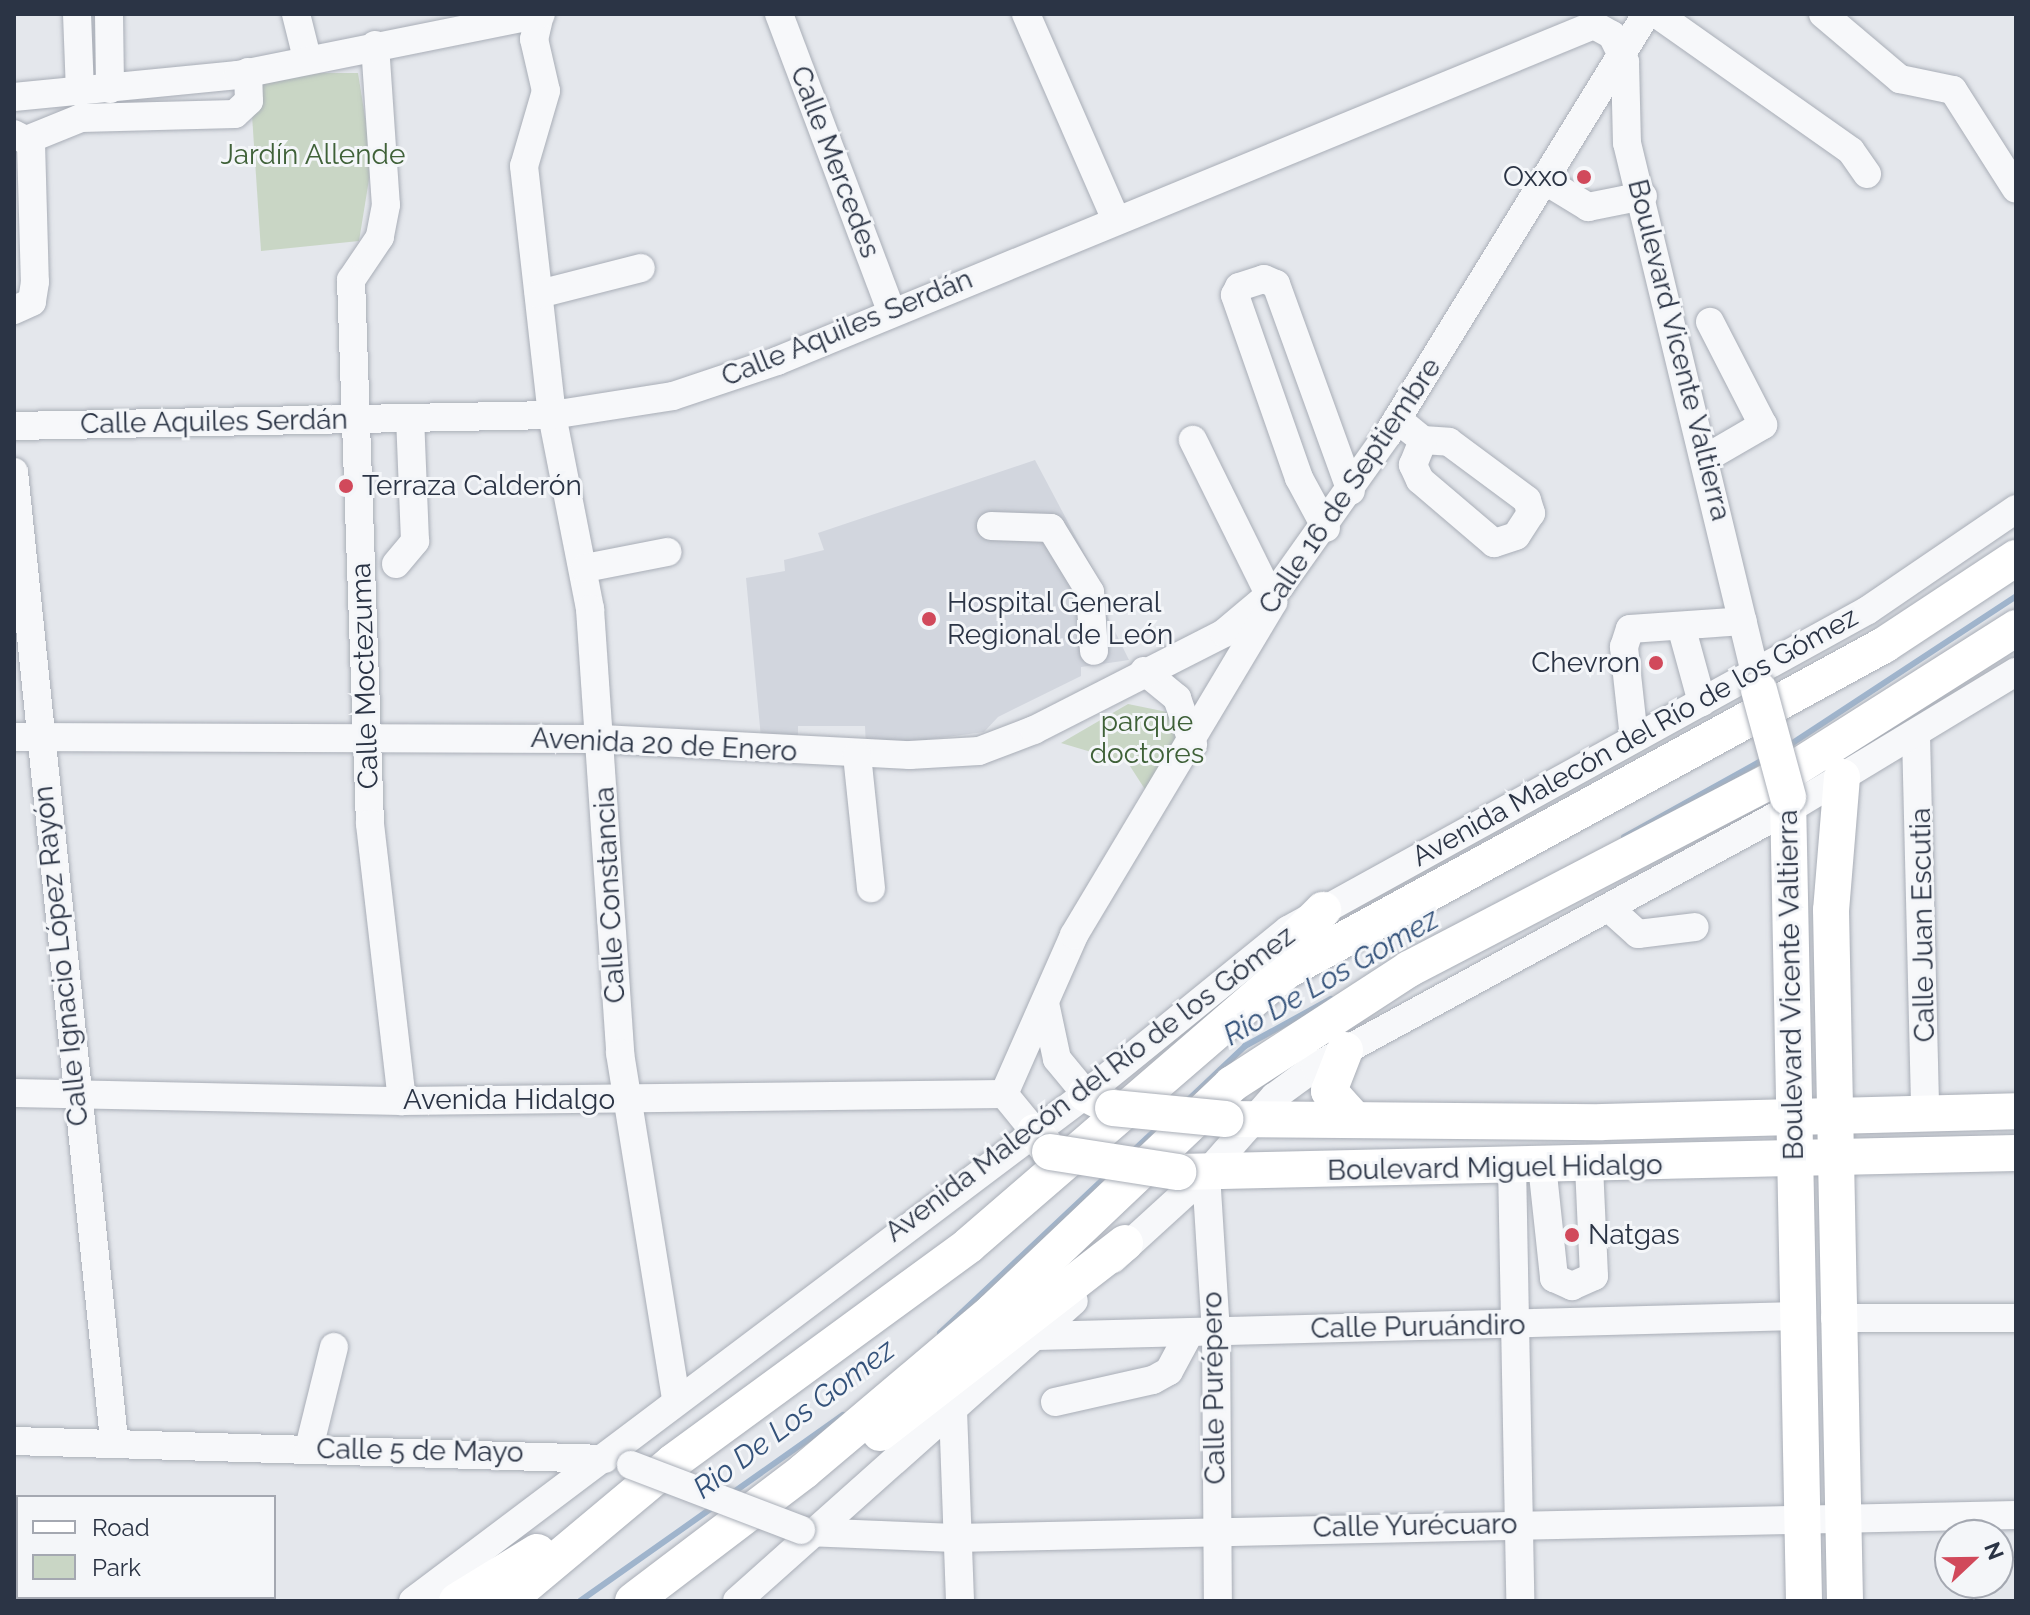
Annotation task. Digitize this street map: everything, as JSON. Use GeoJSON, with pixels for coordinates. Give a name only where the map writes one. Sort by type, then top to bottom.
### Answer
{"type":"FeatureCollection","features":[{"type":"Feature","properties":{"kind":"main road"},"geometry":{"type":"LineString","coordinates":[[1974,585],[2016,541]]}},
{"type":"Feature","properties":{"kind":"main road","name":"Avenida Malecón del Río de los Gómez"},"geometry":{"type":"LineString","coordinates":[[507,1601],[596,1522],[910,1291],[1110,1102],[1317,950],[1838,670],[2016,558]]}},
{"type":"Feature","properties":{"kind":"main road"},"geometry":{"type":"LineString","coordinates":[[633,1601],[804,1471],[993,1311],[1232,1084],[1409,969],[1794,769],[2016,628]]}},
{"type":"Feature","properties":{"kind":"main road"},"geometry":{"type":"LineString","coordinates":[[1921,688],[2016,648]]}},
{"type":"Feature","properties":{"kind":"main road","name":"Boulevard Vicente Valtierra"},"geometry":{"type":"LineString","coordinates":[[1757,681],[1790,803],[1804,1601]]}},
{"type":"Feature","properties":{"kind":"main road","name":"Boulevard Vicente Valtierra"},"geometry":{"type":"LineString","coordinates":[[1842,777],[1833,852],[1833,1222],[1845,1521],[1845,1601]]}},
{"type":"Feature","properties":{"kind":"main road"},"geometry":{"type":"LineString","coordinates":[[1792,850],[1810,842],[1833,852]]}},
{"type":"Feature","properties":{"kind":"main road"},"geometry":{"type":"LineString","coordinates":[[1110,1102],[1173,1050],[1323,910]]}},
{"type":"Feature","properties":{"kind":"main road"},"geometry":{"type":"LineString","coordinates":[[1345,1050],[1329,1091],[1355,1120]]}},
{"type":"Feature","properties":{"kind":"main road"},"geometry":{"type":"LineString","coordinates":[[1833,1069],[1887,1117]]}},
{"type":"Feature","properties":{"kind":"main road","name":"Boulevard Miguel Hidalgo"},"geometry":{"type":"LineString","coordinates":[[1110,1102],[1241,1122],[1355,1120],[1794,1140],[1833,1139],[1897,1155],[2016,1153]]}},
{"type":"Feature","properties":{"kind":"main road","name":"Boulevard Miguel Hidalgo"},"geometry":{"type":"LineString","coordinates":[[1833,1139],[1887,1117],[2016,1111]]}},
{"type":"Feature","properties":{"kind":"main road","name":"Boulevard Miguel Hidalgo"},"geometry":{"type":"LineString","coordinates":[[1042,1142],[1202,1168],[1750,1163],[1794,1140]]}},
{"type":"Feature","properties":{"kind":"main road"},"geometry":{"type":"LineString","coordinates":[[1833,1222],[1861,1184],[1897,1155]]}},
{"type":"Feature","properties":{"kind":"main road"},"geometry":{"type":"LineString","coordinates":[[1750,1163],[1776,1194],[1798,1247]]}},
{"type":"Feature","properties":{"kind":"main road"},"geometry":{"type":"LineString","coordinates":[[804,1471],[904,1418],[1125,1243]]}},
{"type":"Feature","properties":{"kind":"main road"},"geometry":{"type":"LineString","coordinates":[[457,1601],[596,1522]]}},
{"type":"Feature","properties":{"kind":"main road"},"geometry":{"type":"LineString","coordinates":[[652,1601],[704,1545]]}},
{"type":"Feature","properties":{"kind":"street"},"geometry":{"type":"LineString","coordinates":[[77,14],[80,91]]}},
{"type":"Feature","properties":{"kind":"street"},"geometry":{"type":"LineString","coordinates":[[109,14],[110,89]]}},
{"type":"Feature","properties":{"kind":"street"},"geometry":{"type":"LineString","coordinates":[[296,14],[307,58]]}},
{"type":"Feature","properties":{"kind":"street"},"geometry":{"type":"LineString","coordinates":[[14,97],[248,72],[375,45],[446,23],[540,14]]}},
{"type":"Feature","properties":{"kind":"street","name":"Calle Constancia"},"geometry":{"type":"LineString","coordinates":[[540,14],[534,39],[546,91],[524,166],[552,415],[585,568],[602,739],[627,1100],[676,1399]]}},
{"type":"Feature","properties":{"kind":"street","name":"Calle Mercedes"},"geometry":{"type":"LineString","coordinates":[[779,14],[891,310]]}},
{"type":"Feature","properties":{"kind":"street"},"geometry":{"type":"LineString","coordinates":[[1026,14],[1115,218]]}},
{"type":"Feature","properties":{"kind":"street","name":"Calle 16 de Septiembre"},"geometry":{"type":"LineString","coordinates":[[1004,1094],[1074,935],[1193,744],[1272,595],[1326,528],[1351,491],[1646,14]]}},
{"type":"Feature","properties":{"kind":"street"},"geometry":{"type":"LineString","coordinates":[[1657,14],[1851,151],[1867,174]]}},
{"type":"Feature","properties":{"kind":"street"},"geometry":{"type":"LineString","coordinates":[[1823,14],[1900,79],[1953,90],[2016,189]]}},
{"type":"Feature","properties":{"kind":"street","name":"Calle Aquiles Serdán"},"geometry":{"type":"LineString","coordinates":[[14,426],[552,415],[673,396],[891,310],[1587,24],[1612,35],[1622,53]]}},
{"type":"Feature","properties":{"kind":"street","name":"Calle Moctezuma"},"geometry":{"type":"LineString","coordinates":[[375,45],[386,205],[380,237],[351,280],[372,856],[402,1101]]}},
{"type":"Feature","properties":{"kind":"street","name":"Boulevard Vicente Valtierra"},"geometry":{"type":"LineString","coordinates":[[1622,53],[1627,143],[1708,457],[1757,681]]}},
{"type":"Feature","properties":{"kind":"street"},"geometry":{"type":"LineString","coordinates":[[14,310],[32,302],[35,282],[22,136],[81,118],[235,114],[249,101],[248,72]]}},
{"type":"Feature","properties":{"kind":"street"},"geometry":{"type":"LineString","coordinates":[[1544,180],[1588,207],[1643,196]]}},
{"type":"Feature","properties":{"kind":"street"},"geometry":{"type":"LineString","coordinates":[[539,294],[641,268]]}},
{"type":"Feature","properties":{"kind":"street"},"geometry":{"type":"LineString","coordinates":[[1326,528],[1299,478],[1235,295],[1239,287],[1264,279],[1276,284],[1351,491]]}},
{"type":"Feature","properties":{"kind":"street"},"geometry":{"type":"LineString","coordinates":[[1708,457],[1763,425],[1710,322]]}},
{"type":"Feature","properties":{"kind":"street"},"geometry":{"type":"LineString","coordinates":[[396,564],[415,541],[410,418]]}},
{"type":"Feature","properties":{"kind":"street"},"geometry":{"type":"LineString","coordinates":[[1397,419],[1423,440]]}},
{"type":"Feature","properties":{"kind":"street"},"geometry":{"type":"LineString","coordinates":[[1193,440],[1272,595]]}},
{"type":"Feature","properties":{"kind":"street","name":"Calle Ignacio López Rayón"},"geometry":{"type":"LineString","coordinates":[[14,472],[25,737],[78,1097],[114,1440]]}},
{"type":"Feature","properties":{"kind":"street","name":"Avenida Malecón del Río de los Gómez"},"geometry":{"type":"LineString","coordinates":[[1323,910],[1702,702],[1757,681],[2016,509]]}},
{"type":"Feature","properties":{"kind":"street"},"geometry":{"type":"LineString","coordinates":[[991,526],[1051,528],[1090,592],[1098,669]]}},
{"type":"Feature","properties":{"kind":"street"},"geometry":{"type":"LineString","coordinates":[[585,568],[667,552]]}},
{"type":"Feature","properties":{"kind":"street","name":"Avenida 20 de Enero"},"geometry":{"type":"LineString","coordinates":[[25,737],[368,735],[602,739],[857,755],[979,751],[1098,669],[1144,671],[1224,633],[1272,595]]}},
{"type":"Feature","properties":{"kind":"street"},"geometry":{"type":"LineString","coordinates":[[1634,738],[1627,634],[1643,624],[1681,626],[1743,621]]}},
{"type":"Feature","properties":{"kind":"street"},"geometry":{"type":"LineString","coordinates":[[1681,626],[1702,702]]}},
{"type":"Feature","properties":{"kind":"street"},"geometry":{"type":"LineString","coordinates":[[1144,671],[1177,698],[1193,744]]}},
{"type":"Feature","properties":{"kind":"street"},"geometry":{"type":"LineString","coordinates":[[737,1601],[807,1533],[1037,1336],[1202,1168],[1241,1122],[1293,1082],[1345,1050],[1609,908],[1790,803],[1842,777],[2016,672]]}},
{"type":"Feature","properties":{"kind":"street","name":"Calle Juan Escutia"},"geometry":{"type":"LineString","coordinates":[[1916,735],[1925,1116]]}},
{"type":"Feature","properties":{"kind":"street"},"geometry":{"type":"LineString","coordinates":[[857,755],[871,888]]}},
{"type":"Feature","properties":{"kind":"street"},"geometry":{"type":"LineString","coordinates":[[1609,908],[1638,934],[1695,927]]}},
{"type":"Feature","properties":{"kind":"street"},"geometry":{"type":"LineString","coordinates":[[1044,999],[1057,1059],[1110,1102]]}},
{"type":"Feature","properties":{"kind":"street","name":"Avenida Hidalgo"},"geometry":{"type":"LineString","coordinates":[[14,1093],[78,1097],[402,1101],[1004,1094]]}},
{"type":"Feature","properties":{"kind":"street"},"geometry":{"type":"LineString","coordinates":[[1004,1094],[1042,1142]]}},
{"type":"Feature","properties":{"kind":"street","name":"Avenida Malecón del Río de los Gómez"},"geometry":{"type":"LineString","coordinates":[[413,1601],[676,1399],[1042,1142],[1110,1102]]}},
{"type":"Feature","properties":{"kind":"street"},"geometry":{"type":"LineString","coordinates":[[1833,1139],[2016,1121]]}},
{"type":"Feature","properties":{"kind":"street"},"geometry":{"type":"LineString","coordinates":[[1241,1122],[1794,1140]]}},
{"type":"Feature","properties":{"kind":"street"},"geometry":{"type":"LineString","coordinates":[[1833,1139],[2016,1142]]}},
{"type":"Feature","properties":{"kind":"street"},"geometry":{"type":"LineString","coordinates":[[1202,1168],[1794,1140]]}},
{"type":"Feature","properties":{"kind":"street"},"geometry":{"type":"LineString","coordinates":[[1527,1165],[1554,1278],[1572,1286],[1594,1276],[1589,1164]]}},
{"type":"Feature","properties":{"kind":"street"},"geometry":{"type":"LineString","coordinates":[[1520,1601],[1520,1325],[1527,1165]]}},
{"type":"Feature","properties":{"kind":"street","name":"Calle Purépero"},"geometry":{"type":"LineString","coordinates":[[1202,1168],[1203,1331],[1217,1531],[1218,1601]]}},
{"type":"Feature","properties":{"kind":"street","name":"Calle Puruándiro"},"geometry":{"type":"LineString","coordinates":[[1037,1336],[1798,1316]]}},
{"type":"Feature","properties":{"kind":"street"},"geometry":{"type":"LineString","coordinates":[[1835,1318],[2016,1318]]}},
{"type":"Feature","properties":{"kind":"street"},"geometry":{"type":"LineString","coordinates":[[1055,1402],[1153,1380],[1169,1371],[1203,1331]]}},
{"type":"Feature","properties":{"kind":"street"},"geometry":{"type":"LineString","coordinates":[[309,1448],[334,1347]]}},
{"type":"Feature","properties":{"kind":"street"},"geometry":{"type":"LineString","coordinates":[[953,1410],[955,1538],[960,1601]]}},
{"type":"Feature","properties":{"kind":"street","name":"Calle 5 de Mayo"},"geometry":{"type":"LineString","coordinates":[[14,1441],[114,1440],[599,1457],[631,1465],[807,1533]]}},
{"type":"Feature","properties":{"kind":"street","name":"Calle Yurécuaro"},"geometry":{"type":"LineString","coordinates":[[807,1533],[955,1538],[2016,1515]]}},
{"type":"Feature","properties":{"kind":"shaded area","name":"Hospital General Regional de León"},"geometry":{"type":"Polygon","coordinates":[[[1035,460],[1096,575],[1089,579],[1129,660],[1081,667],[1081,676],[998,717],[984,732],[866,748],[865,726],[798,726],[798,738],[761,738],[746,578],[785,571],[784,560],[824,550],[818,533],[1035,460]]]}},
{"type":"Feature","properties":{"kind":"green space","name":"Jardín Allende"},"geometry":{"type":"Polygon","coordinates":[[[319,73],[358,73],[372,161],[359,241],[261,251],[250,85],[319,73]]]}},
{"type":"Feature","properties":{"kind":"green space","name":"parque doctores"},"geometry":{"type":"Polygon","coordinates":[[[1128,704],[1172,713],[1181,740],[1148,794],[1128,763],[1061,743],[1128,704]]]}},
{"type":"Feature","properties":{"kind":"waterway","name":"Rio De Los Gomez"},"geometry":{"type":"LineString","coordinates":[[1785,748],[2016,596]]}},
{"type":"Feature","properties":{"kind":"waterway","name":"Rio De Los Gomez"},"geometry":{"type":"LineString","coordinates":[[1624,837],[1765,759]]}},
{"type":"Feature","properties":{"kind":"waterway","name":"Rio De Los Gomez"},"geometry":{"type":"LineString","coordinates":[[1185,1103],[1245,1046],[1331,999]]}},
{"type":"Feature","properties":{"kind":"waterway","name":"Rio De Los Gomez"},"geometry":{"type":"LineString","coordinates":[[1132,1152],[1159,1127]]}},
{"type":"Feature","properties":{"kind":"waterway","name":"Rio De Los Gomez"},"geometry":{"type":"LineString","coordinates":[[940,1333],[1109,1174]]}},
{"type":"Feature","properties":{"kind":"waterway","name":"Rio De Los Gomez"},"geometry":{"type":"LineString","coordinates":[[731,1494],[843,1415]]}},
{"type":"Feature","properties":{"kind":"waterway","name":"Rio De Los Gomez"},"geometry":{"type":"LineString","coordinates":[[580,1601],[716,1505]]}},
{"type":"Feature","properties":{"kind":"place","name":"Oxxo"},"geometry":{"type":"Point","coordinates":[1584,177]}},
{"type":"Feature","properties":{"kind":"place","name":"Terraza Calderón"},"geometry":{"type":"Point","coordinates":[346,486]}},
{"type":"Feature","properties":{"kind":"place","name":"Hospital General Regional de León"},"geometry":{"type":"Point","coordinates":[929,619]}},
{"type":"Feature","properties":{"kind":"place","name":"Chevron"},"geometry":{"type":"Point","coordinates":[1656,663]}},
{"type":"Feature","properties":{"kind":"place","name":"Natgas"},"geometry":{"type":"Point","coordinates":[1572,1235]}}]}
